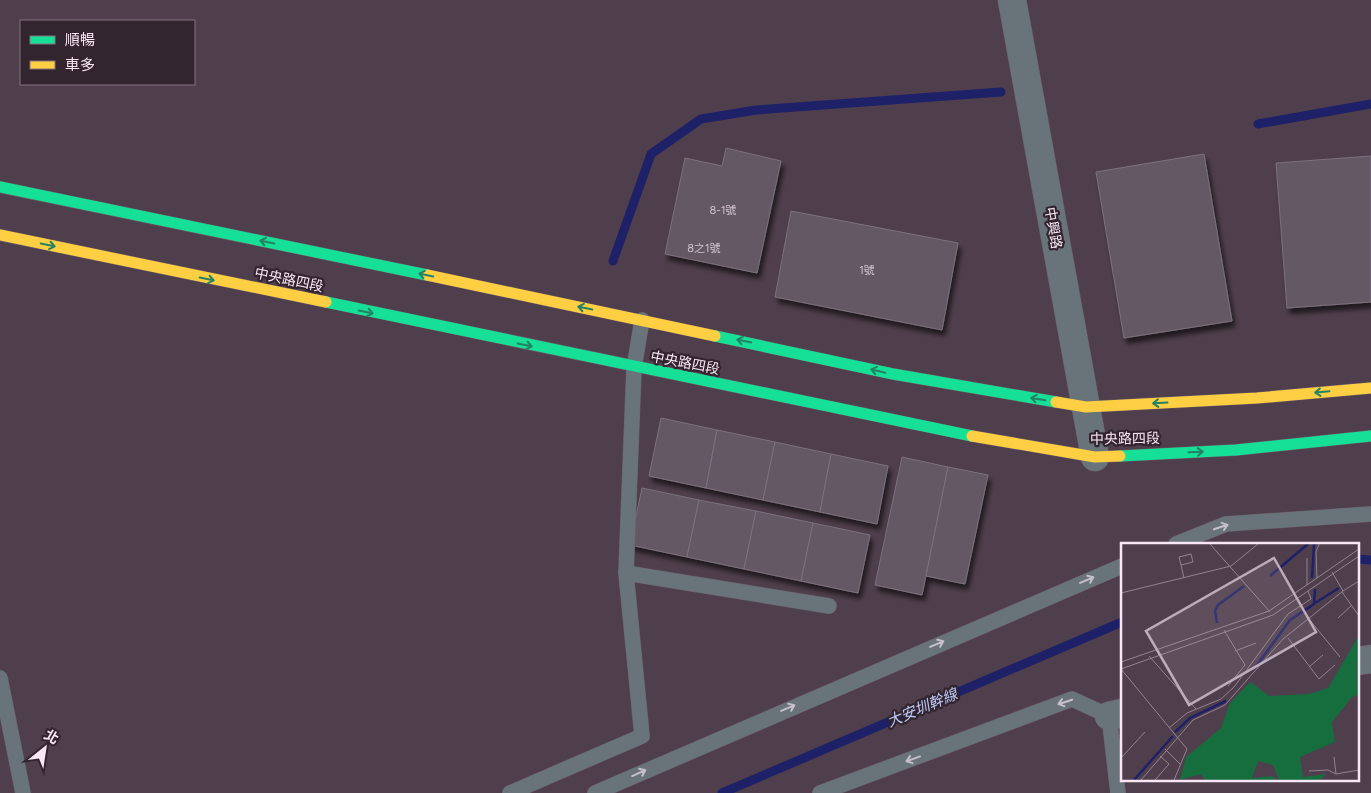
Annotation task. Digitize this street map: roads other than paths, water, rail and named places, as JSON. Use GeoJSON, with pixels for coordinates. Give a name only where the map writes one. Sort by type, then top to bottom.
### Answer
{"type":"FeatureCollection","features":[{"type":"Feature","properties":{"kind":"main road"},"geometry":{"type":"LineString","coordinates":[[0,188],[642,320],[893,374],[1086,408],[1257,398],[1371,388]]}},
{"type":"Feature","properties":{"kind":"main road","name":"中央路四段"},"geometry":{"type":"LineString","coordinates":[[0,235],[634,368],[1008,444],[1095,457],[1236,450],[1371,436]]}},
{"type":"Feature","properties":{"kind":"street","name":"中興路"},"geometry":{"type":"LineString","coordinates":[[1012,0],[1095,457]]}},
{"type":"Feature","properties":{"kind":"street"},"geometry":{"type":"LineString","coordinates":[[1358,661],[1371,659]]}},
{"type":"Feature","properties":{"kind":"lane"},"geometry":{"type":"LineString","coordinates":[[510,793],[642,736],[626,573],[634,368],[642,320]]}},
{"type":"Feature","properties":{"kind":"lane"},"geometry":{"type":"LineString","coordinates":[[1178,543],[1226,524],[1371,514]]}},
{"type":"Feature","properties":{"kind":"lane"},"geometry":{"type":"LineString","coordinates":[[594,793],[1121,566]]}},
{"type":"Feature","properties":{"kind":"lane"},"geometry":{"type":"LineString","coordinates":[[626,573],[829,606]]}},
{"type":"Feature","properties":{"kind":"lane"},"geometry":{"type":"LineString","coordinates":[[0,678],[23,793]]}},
{"type":"Feature","properties":{"kind":"lane"},"geometry":{"type":"LineString","coordinates":[[820,793],[1072,699],[1116,715],[1118,793]]}},
{"type":"Feature","properties":{"kind":"waterway"},"geometry":{"type":"LineString","coordinates":[[613,261],[651,154],[701,119],[756,110],[1001,92]]}},
{"type":"Feature","properties":{"kind":"waterway"},"geometry":{"type":"LineString","coordinates":[[1258,124],[1371,104]]}},
{"type":"Feature","properties":{"kind":"waterway","name":"大安圳幹線"},"geometry":{"type":"LineString","coordinates":[[1358,559],[1371,560]]}},
{"type":"Feature","properties":{"kind":"waterway","name":"大安圳幹線"},"geometry":{"type":"LineString","coordinates":[[722,793],[1121,622]]}}]}
